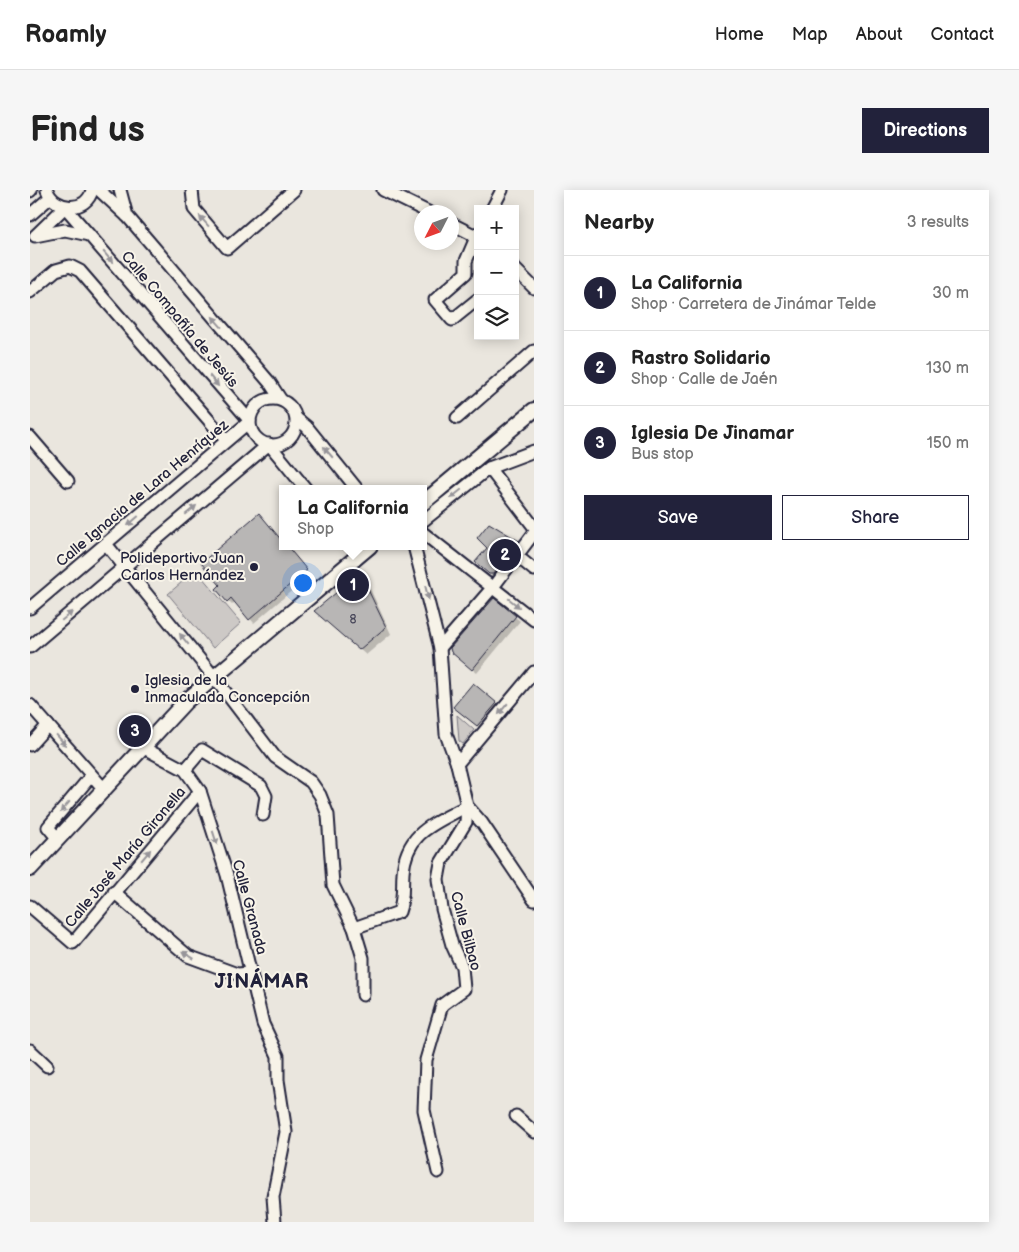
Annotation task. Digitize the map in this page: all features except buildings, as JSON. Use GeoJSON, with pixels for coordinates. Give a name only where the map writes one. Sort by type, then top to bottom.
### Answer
{"type":"FeatureCollection","features":[{"type":"Feature","properties":{"kind":"main road"},"geometry":{"type":"LineString","coordinates":[[427,500],[534,410]]}},
{"type":"Feature","properties":{"kind":"main road"},"geometry":{"type":"LineString","coordinates":[[30,869],[174,713],[365,550]]}},
{"type":"Feature","properties":{"kind":"street"},"geometry":{"type":"LineString","coordinates":[[33,238],[65,207],[76,207],[85,202],[92,190]]}},
{"type":"Feature","properties":{"kind":"street","name":"Calle Compañía de Jesús"},"geometry":{"type":"LineString","coordinates":[[99,190],[128,217],[270,383],[281,400]]}},
{"type":"Feature","properties":{"kind":"street","name":"Calle Compañía de Jesús"},"geometry":{"type":"LineString","coordinates":[[120,190],[128,217]]}},
{"type":"Feature","properties":{"kind":"street"},"geometry":{"type":"LineString","coordinates":[[192,190],[194,209],[228,248],[294,190]]}},
{"type":"Feature","properties":{"kind":"street"},"geometry":{"type":"LineString","coordinates":[[383,190],[414,205]]}},
{"type":"Feature","properties":{"kind":"street"},"geometry":{"type":"LineString","coordinates":[[494,205],[502,190]]}},
{"type":"Feature","properties":{"kind":"street"},"geometry":{"type":"LineString","coordinates":[[30,215],[47,195]]}},
{"type":"Feature","properties":{"kind":"street","name":"Calle Compañía de Jesús"},"geometry":{"type":"LineString","coordinates":[[47,195],[56,203],[65,207],[250,422]]}},
{"type":"Feature","properties":{"kind":"street"},"geometry":{"type":"LineString","coordinates":[[459,227],[474,235]]}},
{"type":"Feature","properties":{"kind":"street"},"geometry":{"type":"LineString","coordinates":[[33,238],[65,230],[89,235]]}},
{"type":"Feature","properties":{"kind":"street"},"geometry":{"type":"LineString","coordinates":[[474,243],[466,261],[466,273],[436,300],[452,320],[474,302]]}},
{"type":"Feature","properties":{"kind":"street"},"geometry":{"type":"LineString","coordinates":[[30,292],[56,270],[70,266],[80,271],[226,440]]}},
{"type":"Feature","properties":{"kind":"street"},"geometry":{"type":"LineString","coordinates":[[466,273],[474,274]]}},
{"type":"Feature","properties":{"kind":"street"},"geometry":{"type":"LineString","coordinates":[[519,273],[534,288]]}},
{"type":"Feature","properties":{"kind":"street"},"geometry":{"type":"LineString","coordinates":[[457,418],[534,351]]}},
{"type":"Feature","properties":{"kind":"street"},"geometry":{"type":"LineString","coordinates":[[270,399],[281,400],[293,410],[296,418],[295,429],[290,438],[280,444],[269,444],[260,440],[252,432],[250,422],[253,411],[260,403],[270,399]]}},
{"type":"Feature","properties":{"kind":"street"},"geometry":{"type":"LineString","coordinates":[[296,418],[307,427],[354,485]]}},
{"type":"Feature","properties":{"kind":"street","name":"Calle Ignacia de Lara Henríquez"},"geometry":{"type":"LineString","coordinates":[[30,608],[226,440],[250,422]]}},
{"type":"Feature","properties":{"kind":"street"},"geometry":{"type":"LineString","coordinates":[[30,437],[68,481]]}},
{"type":"Feature","properties":{"kind":"street"},"geometry":{"type":"LineString","coordinates":[[269,444],[303,485]]}},
{"type":"Feature","properties":{"kind":"street"},"geometry":{"type":"LineString","coordinates":[[30,647],[269,444]]}},
{"type":"Feature","properties":{"kind":"street"},"geometry":{"type":"LineString","coordinates":[[427,518],[489,468],[534,451]]}},
{"type":"Feature","properties":{"kind":"street"},"geometry":{"type":"LineString","coordinates":[[489,468],[534,528]]}},
{"type":"Feature","properties":{"kind":"street"},"geometry":{"type":"LineString","coordinates":[[440,648],[493,587],[534,533]]}},
{"type":"Feature","properties":{"kind":"street"},"geometry":{"type":"LineString","coordinates":[[427,536],[534,620]]}},
{"type":"Feature","properties":{"kind":"street"},"geometry":{"type":"LineString","coordinates":[[106,544],[214,677],[275,757],[311,782],[320,795],[328,815],[333,885],[354,928],[363,958],[363,995]]}},
{"type":"Feature","properties":{"kind":"street","name":"Calle Bilbao"},"geometry":{"type":"LineString","coordinates":[[415,550],[440,648],[446,734],[457,764],[466,806],[466,822],[442,863],[438,879],[442,909],[452,945],[462,967],[464,989],[442,1005],[426,1060],[424,1110],[438,1172]]}},
{"type":"Feature","properties":{"kind":"street"},"geometry":{"type":"LineString","coordinates":[[517,556],[534,570]]}},
{"type":"Feature","properties":{"kind":"street"},"geometry":{"type":"LineString","coordinates":[[457,764],[534,672]]}},
{"type":"Feature","properties":{"kind":"street"},"geometry":{"type":"LineString","coordinates":[[30,705],[104,789]]}},
{"type":"Feature","properties":{"kind":"street"},"geometry":{"type":"LineString","coordinates":[[30,745],[48,725]]}},
{"type":"Feature","properties":{"kind":"street","name":"Calle Granada"},"geometry":{"type":"LineString","coordinates":[[142,747],[185,770],[200,791],[227,875],[263,1024],[278,1056],[278,1080],[286,1132],[274,1197],[274,1222]]}},
{"type":"Feature","properties":{"kind":"street"},"geometry":{"type":"LineString","coordinates":[[185,770],[202,750],[261,786],[266,796],[263,815]]}},
{"type":"Feature","properties":{"kind":"street"},"geometry":{"type":"LineString","coordinates":[[58,839],[48,827],[91,776]]}},
{"type":"Feature","properties":{"kind":"street","name":"Calle José María Gironella"},"geometry":{"type":"LineString","coordinates":[[32,911],[73,943],[200,791]]}},
{"type":"Feature","properties":{"kind":"street"},"geometry":{"type":"LineString","coordinates":[[354,928],[399,912],[403,900],[403,873],[407,850],[420,831],[466,806],[482,823],[534,900]]}},
{"type":"Feature","properties":{"kind":"street"},"geometry":{"type":"LineString","coordinates":[[114,892],[188,956],[237,974],[251,973]]}},
{"type":"Feature","properties":{"kind":"street"},"geometry":{"type":"LineString","coordinates":[[30,1050],[47,1066]]}},
{"type":"Feature","properties":{"kind":"street"},"geometry":{"type":"LineString","coordinates":[[516,1116],[534,1132]]}},
{"type":"Feature","properties":{"kind":"shaded area"},"geometry":{"type":"Polygon","coordinates":[[[196,570],[241,623],[213,648],[168,594],[196,570]]]}},
{"type":"Feature","properties":{"kind":"shaded area"},"geometry":{"type":"Polygon","coordinates":[[[457,715],[474,730],[463,744],[459,741],[457,715]]]}},
{"type":"Feature","properties":{"kind":"place","name":"Rastro Solidario"},"geometry":{"type":"Point","coordinates":[505,555]}},
{"type":"Feature","properties":{"kind":"place","name":"Polideportivo Juan Carlos Hernández"},"geometry":{"type":"Point","coordinates":[254,567]}},
{"type":"Feature","properties":{"kind":"place","name":"La California"},"geometry":{"type":"Point","coordinates":[353,585]}},
{"type":"Feature","properties":{"kind":"place","name":"Iglesia de la Inmaculada Concepción"},"geometry":{"type":"Point","coordinates":[135,689]}},
{"type":"Feature","properties":{"kind":"place","name":"Iglesia De Jinamar"},"geometry":{"type":"Point","coordinates":[135,731]}},
{"type":"Feature","properties":{"kind":"district","name":"JINÁMAR"},"geometry":{"type":"Point","coordinates":[262,981]}}]}
